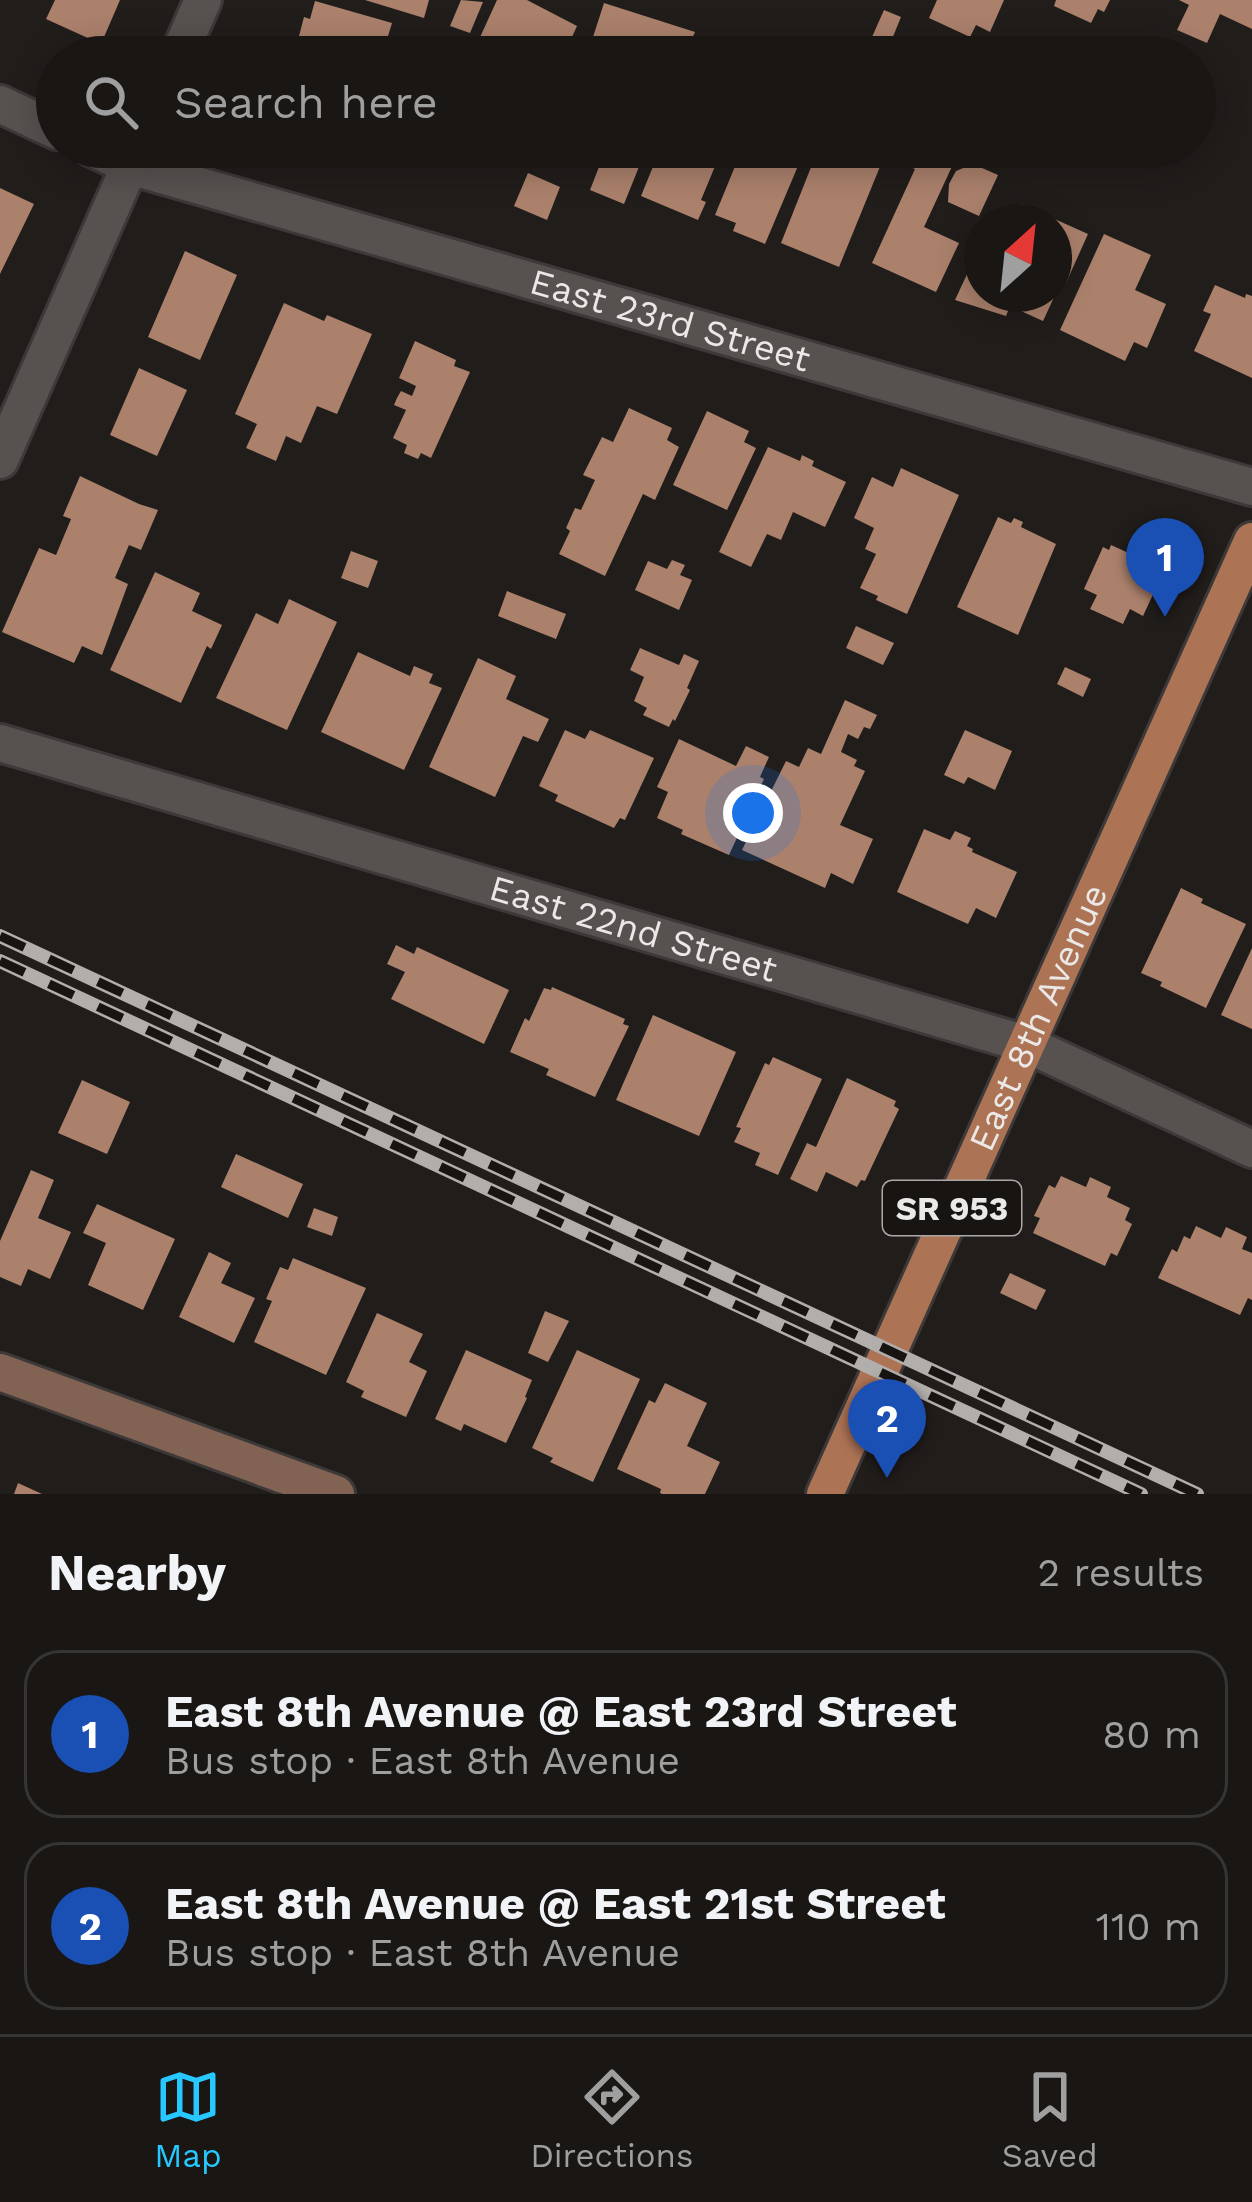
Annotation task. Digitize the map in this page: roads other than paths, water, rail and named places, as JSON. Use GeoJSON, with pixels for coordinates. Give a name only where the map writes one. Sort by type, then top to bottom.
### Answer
{"type":"FeatureCollection","features":[{"type":"Feature","properties":{"kind":"main road","name":"East 8th Avenue"},"geometry":{"type":"LineString","coordinates":[[824,1494],[1252,541]]}},
{"type":"Feature","properties":{"kind":"main road"},"geometry":{"type":"LineString","coordinates":[[0,1372],[336,1494]]}},
{"type":"Feature","properties":{"kind":"street"},"geometry":{"type":"LineString","coordinates":[[187,36],[203,0]]}},
{"type":"Feature","properties":{"kind":"street"},"geometry":{"type":"LineString","coordinates":[[0,104],[36,121]]}},
{"type":"Feature","properties":{"kind":"street"},"geometry":{"type":"LineString","coordinates":[[0,460],[129,168]]}},
{"type":"Feature","properties":{"kind":"street","name":"East 23rd Street"},"geometry":{"type":"LineString","coordinates":[[175,168],[1252,487]]}},
{"type":"Feature","properties":{"kind":"street","name":"East 22nd Street"},"geometry":{"type":"LineString","coordinates":[[0,742],[1026,1045],[1252,1149]]}},
{"type":"Feature","properties":{"kind":"railway"},"geometry":{"type":"LineString","coordinates":[[0,936],[1197,1494]]}},
{"type":"Feature","properties":{"kind":"railway"},"geometry":{"type":"LineString","coordinates":[[0,961],[1141,1494]]}},
{"type":"Feature","properties":{"kind":"place","name":"East 8th Avenue @ East 23rd Street"},"geometry":{"type":"Point","coordinates":[1165,617]}},
{"type":"Feature","properties":{"kind":"place","name":"East 8th Avenue @ East 21st Street"},"geometry":{"type":"Point","coordinates":[887,1478]}}]}
